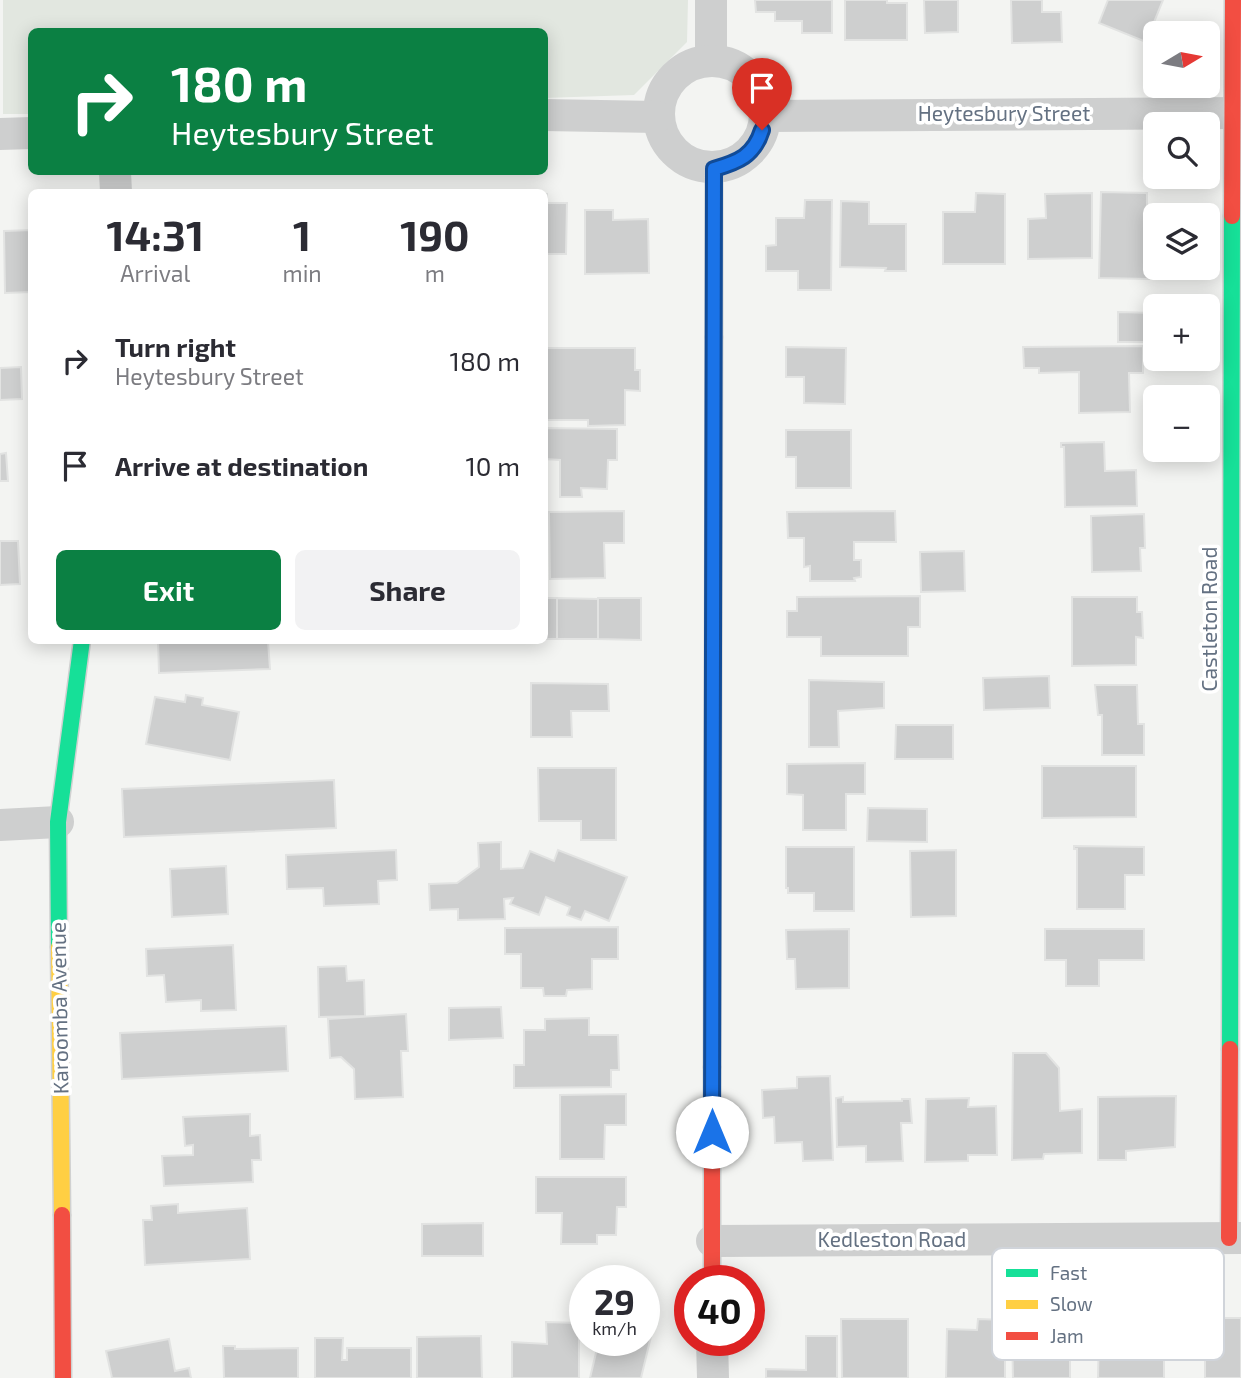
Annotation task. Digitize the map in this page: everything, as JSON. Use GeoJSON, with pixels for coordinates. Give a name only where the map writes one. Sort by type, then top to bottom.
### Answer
{"type":"FeatureCollection","features":[{"type":"Feature","properties":{"kind":"street"},"geometry":{"type":"LineString","coordinates":[[710,60],[711,0]]}},
{"type":"Feature","properties":{"kind":"street","name":"Castleton Road"},"geometry":{"type":"LineString","coordinates":[[1233,0],[1237,113],[1235,1238]]}},
{"type":"Feature","properties":{"kind":"street"},"geometry":{"type":"LineString","coordinates":[[710,60],[741,68],[763,94],[766,116],[758,144],[739,162],[714,169],[682,160],[661,134],[657,117],[663,90],[680,69],[710,60]]}},
{"type":"Feature","properties":{"kind":"street","name":"Heytesbury Street"},"geometry":{"type":"LineString","coordinates":[[766,116],[1237,113]]}},
{"type":"Feature","properties":{"kind":"street"},"geometry":{"type":"LineString","coordinates":[[548,115],[657,117]]}},
{"type":"Feature","properties":{"kind":"street"},"geometry":{"type":"LineString","coordinates":[[0,134],[28,133]]}},
{"type":"Feature","properties":{"kind":"street"},"geometry":{"type":"LineString","coordinates":[[712,1265],[714,169]]}},
{"type":"Feature","properties":{"kind":"street","name":"Karoomba Avenue"},"geometry":{"type":"LineString","coordinates":[[63,1378],[58,822],[81,644]]}},
{"type":"Feature","properties":{"kind":"street"},"geometry":{"type":"LineString","coordinates":[[0,825],[58,822]]}},
{"type":"Feature","properties":{"kind":"street","name":"Kedleston Road"},"geometry":{"type":"LineString","coordinates":[[712,1241],[1235,1238]]}},
{"type":"Feature","properties":{"kind":"street"},"geometry":{"type":"LineString","coordinates":[[712,1356],[713,1378]]}},
{"type":"Feature","properties":{"kind":"shaded area"},"geometry":{"type":"Polygon","coordinates":[[[3,0],[688,0],[687,42],[634,95],[548,98],[548,28],[28,28],[28,114],[3,114],[3,0]]]}},
{"type":"Feature","properties":{"kind":"building"},"geometry":{"type":"Polygon","coordinates":[[[755,0],[832,0],[832,33],[802,33],[802,21],[775,21],[775,12],[756,12],[755,0]]]}},
{"type":"Feature","properties":{"kind":"building"},"geometry":{"type":"Polygon","coordinates":[[[845,0],[907,3],[907,40],[845,40],[845,0]]]}},
{"type":"Feature","properties":{"kind":"building"},"geometry":{"type":"Polygon","coordinates":[[[924,0],[958,0],[958,32],[925,33],[924,0]]]}},
{"type":"Feature","properties":{"kind":"building"},"geometry":{"type":"Polygon","coordinates":[[[1011,0],[1042,0],[1042,12],[1061,12],[1062,42],[1012,43],[1011,0]]]}},
{"type":"Feature","properties":{"kind":"building"},"geometry":{"type":"Polygon","coordinates":[[[1108,0],[1163,0],[1154,21],[1143,21],[1143,41],[1099,23],[1108,0]]]}},
{"type":"Feature","properties":{"kind":"building"},"geometry":{"type":"Polygon","coordinates":[[[1101,192],[1147,193],[1147,203],[1143,203],[1143,279],[1099,278],[1101,192]]]}},
{"type":"Feature","properties":{"kind":"building"},"geometry":{"type":"Polygon","coordinates":[[[976,193],[1005,194],[1005,264],[943,264],[943,212],[975,212],[976,193]]]}},
{"type":"Feature","properties":{"kind":"building"},"geometry":{"type":"Polygon","coordinates":[[[1092,193],[1092,258],[1028,259],[1028,219],[1046,218],[1045,194],[1092,193]]]}},
{"type":"Feature","properties":{"kind":"building"},"geometry":{"type":"Polygon","coordinates":[[[805,200],[832,200],[831,290],[798,290],[798,271],[766,271],[766,246],[776,245],[776,218],[804,218],[805,200]]]}},
{"type":"Feature","properties":{"kind":"building"},"geometry":{"type":"Polygon","coordinates":[[[841,201],[869,202],[869,224],[906,224],[906,271],[840,267],[841,201]]]}},
{"type":"Feature","properties":{"kind":"building"},"geometry":{"type":"Polygon","coordinates":[[[548,203],[567,203],[566,254],[548,254],[548,203]]]}},
{"type":"Feature","properties":{"kind":"building"},"geometry":{"type":"Polygon","coordinates":[[[585,210],[613,210],[613,220],[648,219],[649,273],[585,274],[585,210]]]}},
{"type":"Feature","properties":{"kind":"building"},"geometry":{"type":"Polygon","coordinates":[[[28,230],[28,292],[5,293],[4,231],[28,230]]]}},
{"type":"Feature","properties":{"kind":"building"},"geometry":{"type":"Polygon","coordinates":[[[1118,312],[1143,313],[1143,342],[1118,342],[1118,312]]]}},
{"type":"Feature","properties":{"kind":"building"},"geometry":{"type":"Polygon","coordinates":[[[1143,346],[1143,373],[1129,373],[1130,412],[1079,413],[1079,372],[1039,373],[1039,368],[1024,368],[1023,347],[1143,346]]]}},
{"type":"Feature","properties":{"kind":"building"},"geometry":{"type":"Polygon","coordinates":[[[786,347],[846,348],[845,404],[804,403],[804,377],[786,377],[786,347]]]}},
{"type":"Feature","properties":{"kind":"building"},"geometry":{"type":"Polygon","coordinates":[[[548,348],[635,348],[635,370],[640,370],[640,391],[625,390],[625,425],[588,426],[588,420],[548,420],[548,348]]]}},
{"type":"Feature","properties":{"kind":"building"},"geometry":{"type":"Polygon","coordinates":[[[21,367],[22,399],[0,400],[0,368],[21,367]]]}},
{"type":"Feature","properties":{"kind":"building"},"geometry":{"type":"Polygon","coordinates":[[[548,428],[617,429],[617,460],[608,460],[607,489],[581,488],[582,497],[560,497],[560,460],[548,459],[548,428]]]}},
{"type":"Feature","properties":{"kind":"building"},"geometry":{"type":"Polygon","coordinates":[[[786,430],[851,430],[851,488],[796,488],[796,457],[786,457],[786,430]]]}},
{"type":"Feature","properties":{"kind":"building"},"geometry":{"type":"Polygon","coordinates":[[[1104,442],[1105,471],[1136,470],[1137,506],[1065,507],[1064,447],[1061,447],[1061,443],[1104,442]]]}},
{"type":"Feature","properties":{"kind":"building"},"geometry":{"type":"Polygon","coordinates":[[[6,453],[8,481],[0,481],[0,454],[6,453]]]}},
{"type":"Feature","properties":{"kind":"building"},"geometry":{"type":"Polygon","coordinates":[[[624,511],[624,543],[604,543],[605,578],[550,579],[549,512],[624,511]]]}},
{"type":"Feature","properties":{"kind":"building"},"geometry":{"type":"Polygon","coordinates":[[[895,511],[896,542],[854,542],[854,560],[861,560],[861,577],[854,578],[855,581],[810,581],[810,566],[804,567],[804,538],[788,538],[787,512],[895,511]]]}},
{"type":"Feature","properties":{"kind":"building"},"geometry":{"type":"Polygon","coordinates":[[[1144,514],[1145,548],[1140,548],[1141,571],[1092,572],[1091,516],[1144,514]]]}},
{"type":"Feature","properties":{"kind":"building"},"geometry":{"type":"Polygon","coordinates":[[[0,541],[18,541],[20,584],[0,585],[0,541]]]}},
{"type":"Feature","properties":{"kind":"building"},"geometry":{"type":"Polygon","coordinates":[[[964,551],[965,591],[921,592],[920,552],[964,551]]]}},
{"type":"Feature","properties":{"kind":"building"},"geometry":{"type":"Polygon","coordinates":[[[920,596],[920,627],[908,627],[908,656],[821,656],[821,637],[787,637],[787,611],[797,611],[797,597],[920,596]]]}},
{"type":"Feature","properties":{"kind":"building"},"geometry":{"type":"Polygon","coordinates":[[[1072,597],[1137,597],[1137,612],[1142,612],[1143,638],[1136,637],[1136,665],[1072,666],[1072,597]]]}},
{"type":"Feature","properties":{"kind":"building"},"geometry":{"type":"Polygon","coordinates":[[[548,598],[557,598],[557,639],[548,639],[548,598]]]}},
{"type":"Feature","properties":{"kind":"building"},"geometry":{"type":"Polygon","coordinates":[[[557,598],[598,599],[598,639],[557,639],[557,598]]]}},
{"type":"Feature","properties":{"kind":"building"},"geometry":{"type":"Polygon","coordinates":[[[598,598],[641,598],[641,640],[598,639],[598,598]]]}},
{"type":"Feature","properties":{"kind":"building"},"geometry":{"type":"Polygon","coordinates":[[[158,644],[268,644],[270,669],[159,673],[158,644]]]}},
{"type":"Feature","properties":{"kind":"building"},"geometry":{"type":"Polygon","coordinates":[[[1049,676],[1050,708],[984,710],[983,678],[1049,676]]]}},
{"type":"Feature","properties":{"kind":"building"},"geometry":{"type":"Polygon","coordinates":[[[809,680],[884,682],[884,708],[838,711],[839,747],[809,747],[809,680]]]}},
{"type":"Feature","properties":{"kind":"building"},"geometry":{"type":"Polygon","coordinates":[[[531,683],[608,684],[609,711],[571,711],[572,737],[531,737],[531,683]]]}},
{"type":"Feature","properties":{"kind":"building"},"geometry":{"type":"Polygon","coordinates":[[[1095,685],[1137,685],[1138,724],[1144,724],[1144,755],[1102,755],[1102,715],[1098,715],[1095,685]]]}},
{"type":"Feature","properties":{"kind":"building"},"geometry":{"type":"Polygon","coordinates":[[[186,695],[203,698],[202,705],[239,712],[230,760],[146,744],[155,697],[185,702],[186,695]]]}},
{"type":"Feature","properties":{"kind":"building"},"geometry":{"type":"Polygon","coordinates":[[[896,725],[953,725],[953,759],[895,759],[896,725]]]}},
{"type":"Feature","properties":{"kind":"building"},"geometry":{"type":"Polygon","coordinates":[[[865,763],[865,794],[846,794],[846,830],[803,830],[803,795],[787,794],[787,764],[865,763]]]}},
{"type":"Feature","properties":{"kind":"building"},"geometry":{"type":"Polygon","coordinates":[[[1042,766],[1136,766],[1136,817],[1042,818],[1042,766]]]}},
{"type":"Feature","properties":{"kind":"building"},"geometry":{"type":"Polygon","coordinates":[[[538,768],[616,768],[616,840],[581,840],[581,821],[539,821],[538,768]]]}},
{"type":"Feature","properties":{"kind":"building"},"geometry":{"type":"Polygon","coordinates":[[[334,780],[336,828],[124,837],[122,789],[334,780]]]}},
{"type":"Feature","properties":{"kind":"building"},"geometry":{"type":"Polygon","coordinates":[[[868,808],[927,809],[927,842],[867,841],[868,808]]]}},
{"type":"Feature","properties":{"kind":"building"},"geometry":{"type":"Polygon","coordinates":[[[501,842],[501,869],[523,868],[530,851],[554,861],[558,850],[627,877],[609,921],[585,911],[581,920],[567,915],[570,907],[546,897],[539,915],[510,904],[513,898],[504,899],[505,919],[458,920],[458,909],[430,910],[429,884],[457,883],[479,867],[478,843],[501,842]]]}},
{"type":"Feature","properties":{"kind":"building"},"geometry":{"type":"Polygon","coordinates":[[[1074,846],[1144,847],[1144,875],[1125,875],[1125,909],[1077,909],[1077,849],[1074,849],[1074,846]]]}},
{"type":"Feature","properties":{"kind":"building"},"geometry":{"type":"Polygon","coordinates":[[[786,847],[854,847],[854,911],[814,911],[814,893],[788,893],[786,847]]]}},
{"type":"Feature","properties":{"kind":"building"},"geometry":{"type":"Polygon","coordinates":[[[396,850],[397,880],[378,881],[379,904],[324,906],[323,888],[287,889],[286,855],[396,850]]]}},
{"type":"Feature","properties":{"kind":"building"},"geometry":{"type":"Polygon","coordinates":[[[956,850],[956,916],[911,917],[910,851],[956,850]]]}},
{"type":"Feature","properties":{"kind":"building"},"geometry":{"type":"Polygon","coordinates":[[[226,866],[228,914],[172,917],[170,869],[226,866]]]}},
{"type":"Feature","properties":{"kind":"building"},"geometry":{"type":"Polygon","coordinates":[[[618,927],[618,959],[592,959],[592,989],[567,990],[566,996],[544,996],[543,988],[521,988],[521,954],[505,954],[505,928],[618,927]]]}},
{"type":"Feature","properties":{"kind":"building"},"geometry":{"type":"Polygon","coordinates":[[[849,929],[849,988],[796,989],[795,959],[787,959],[786,930],[849,929]]]}},
{"type":"Feature","properties":{"kind":"building"},"geometry":{"type":"Polygon","coordinates":[[[1045,929],[1144,929],[1144,960],[1099,960],[1099,986],[1066,986],[1066,960],[1045,960],[1045,929]]]}},
{"type":"Feature","properties":{"kind":"building"},"geometry":{"type":"Polygon","coordinates":[[[233,945],[236,1010],[201,1011],[201,1000],[166,1002],[164,975],[147,976],[146,949],[233,945]]]}},
{"type":"Feature","properties":{"kind":"building"},"geometry":{"type":"Polygon","coordinates":[[[346,966],[347,981],[364,980],[365,1016],[319,1017],[318,967],[346,966]]]}},
{"type":"Feature","properties":{"kind":"building"},"geometry":{"type":"Polygon","coordinates":[[[501,1007],[503,1038],[449,1040],[449,1008],[501,1007]]]}},
{"type":"Feature","properties":{"kind":"building"},"geometry":{"type":"Polygon","coordinates":[[[406,1014],[408,1051],[401,1051],[403,1097],[355,1099],[354,1069],[341,1057],[330,1058],[328,1019],[406,1014]]]}},
{"type":"Feature","properties":{"kind":"building"},"geometry":{"type":"Polygon","coordinates":[[[589,1018],[589,1035],[618,1035],[619,1070],[611,1070],[611,1087],[514,1088],[514,1065],[524,1065],[524,1030],[545,1030],[545,1019],[589,1018]]]}},
{"type":"Feature","properties":{"kind":"building"},"geometry":{"type":"Polygon","coordinates":[[[286,1026],[288,1071],[122,1079],[120,1033],[286,1026]]]}},
{"type":"Feature","properties":{"kind":"building"},"geometry":{"type":"Polygon","coordinates":[[[1013,1053],[1046,1053],[1059,1068],[1060,1111],[1082,1109],[1082,1153],[1044,1154],[1043,1159],[1012,1160],[1013,1053]]]}},
{"type":"Feature","properties":{"kind":"building"},"geometry":{"type":"Polygon","coordinates":[[[830,1076],[833,1160],[803,1161],[802,1142],[775,1143],[774,1117],[763,1118],[762,1090],[797,1088],[797,1077],[830,1076]]]}},
{"type":"Feature","properties":{"kind":"building"},"geometry":{"type":"Polygon","coordinates":[[[626,1094],[626,1125],[605,1125],[604,1159],[560,1159],[560,1095],[626,1094]]]}},
{"type":"Feature","properties":{"kind":"building"},"geometry":{"type":"Polygon","coordinates":[[[1176,1096],[1175,1147],[1126,1151],[1126,1160],[1098,1160],[1098,1097],[1176,1096]]]}},
{"type":"Feature","properties":{"kind":"building"},"geometry":{"type":"Polygon","coordinates":[[[843,1097],[843,1102],[910,1099],[912,1123],[901,1123],[903,1161],[866,1162],[866,1146],[837,1147],[836,1098],[843,1097]]]}},
{"type":"Feature","properties":{"kind":"building"},"geometry":{"type":"Polygon","coordinates":[[[969,1098],[968,1107],[996,1106],[997,1155],[968,1155],[968,1161],[925,1162],[926,1099],[969,1098]]]}},
{"type":"Feature","properties":{"kind":"building"},"geometry":{"type":"Polygon","coordinates":[[[250,1114],[250,1136],[260,1135],[261,1160],[252,1160],[253,1182],[164,1186],[162,1156],[193,1155],[193,1145],[185,1146],[183,1117],[250,1114]]]}},
{"type":"Feature","properties":{"kind":"building"},"geometry":{"type":"Polygon","coordinates":[[[536,1177],[626,1177],[626,1207],[617,1207],[616,1235],[597,1235],[597,1244],[561,1244],[562,1213],[536,1213],[536,1177]]]}},
{"type":"Feature","properties":{"kind":"building"},"geometry":{"type":"Polygon","coordinates":[[[178,1204],[178,1213],[247,1208],[250,1259],[145,1265],[143,1220],[152,1220],[151,1206],[178,1204]]]}},
{"type":"Feature","properties":{"kind":"building"},"geometry":{"type":"Polygon","coordinates":[[[483,1223],[483,1256],[422,1256],[422,1224],[483,1223]]]}},
{"type":"Feature","properties":{"kind":"building"},"geometry":{"type":"Polygon","coordinates":[[[1224,1318],[1241,1318],[1241,1378],[1205,1378],[1205,1360],[1224,1360],[1224,1318]]]}},
{"type":"Feature","properties":{"kind":"building"},"geometry":{"type":"Polygon","coordinates":[[[841,1319],[908,1319],[908,1378],[842,1378],[841,1319]]]}},
{"type":"Feature","properties":{"kind":"building"},"geometry":{"type":"Polygon","coordinates":[[[978,1319],[992,1320],[992,1360],[1005,1360],[1005,1378],[946,1378],[947,1329],[977,1330],[978,1319]]]}},
{"type":"Feature","properties":{"kind":"building"},"geometry":{"type":"Polygon","coordinates":[[[546,1322],[569,1323],[569,1356],[579,1356],[579,1378],[512,1378],[512,1342],[547,1344],[546,1322]]]}},
{"type":"Feature","properties":{"kind":"building"},"geometry":{"type":"Polygon","coordinates":[[[481,1336],[482,1378],[417,1378],[417,1337],[481,1336]]]}},
{"type":"Feature","properties":{"kind":"building"},"geometry":{"type":"Polygon","coordinates":[[[806,1336],[837,1336],[837,1378],[766,1378],[766,1369],[806,1370],[806,1336]]]}},
{"type":"Feature","properties":{"kind":"building"},"geometry":{"type":"Polygon","coordinates":[[[315,1338],[343,1338],[342,1360],[347,1360],[347,1348],[411,1348],[411,1378],[315,1378],[315,1338]]]}},
{"type":"Feature","properties":{"kind":"building"},"geometry":{"type":"Polygon","coordinates":[[[169,1339],[175,1371],[189,1368],[191,1378],[112,1378],[106,1351],[169,1339]]]}},
{"type":"Feature","properties":{"kind":"building"},"geometry":{"type":"Polygon","coordinates":[[[223,1346],[235,1346],[235,1349],[298,1348],[298,1378],[224,1378],[223,1346]]]}},
{"type":"Feature","properties":{"kind":"building"},"geometry":{"type":"Polygon","coordinates":[[[595,1356],[646,1356],[641,1378],[590,1378],[595,1356]]]}},
{"type":"Feature","properties":{"kind":"building"},"geometry":{"type":"Polygon","coordinates":[[[1013,1360],[1070,1360],[1070,1378],[1013,1378],[1013,1360]]]}},
{"type":"Feature","properties":{"kind":"building"},"geometry":{"type":"Polygon","coordinates":[[[1098,1360],[1164,1360],[1164,1378],[1098,1378],[1098,1360]]]}},
{"type":"Feature","properties":{"kind":"traffic: fast"},"geometry":{"type":"LineString","coordinates":[[1230,1049],[1232,216]]}},
{"type":"Feature","properties":{"kind":"traffic: fast"},"geometry":{"type":"LineString","coordinates":[[712,1067],[714,337]]}},
{"type":"Feature","properties":{"kind":"traffic: fast"},"geometry":{"type":"LineString","coordinates":[[59,947],[58,822],[81,644]]}},
{"type":"Feature","properties":{"kind":"traffic: slow"},"geometry":{"type":"LineString","coordinates":[[59,947],[62,1215]]}},
{"type":"Feature","properties":{"kind":"traffic: jam"},"geometry":{"type":"LineString","coordinates":[[1232,216],[1233,0]]}},
{"type":"Feature","properties":{"kind":"traffic: jam"},"geometry":{"type":"LineString","coordinates":[[714,169],[714,337]]}},
{"type":"Feature","properties":{"kind":"traffic: jam"},"geometry":{"type":"LineString","coordinates":[[1229,1238],[1230,1049]]}},
{"type":"Feature","properties":{"kind":"traffic: jam"},"geometry":{"type":"LineString","coordinates":[[712,1067],[712,1265]]}},
{"type":"Feature","properties":{"kind":"traffic: jam"},"geometry":{"type":"LineString","coordinates":[[62,1215],[63,1378]]}},
{"type":"Feature","properties":{"kind":"route"},"geometry":{"type":"LineString","coordinates":[[712,1132],[714,169],[739,162],[758,144],[762,130]]}}]}
